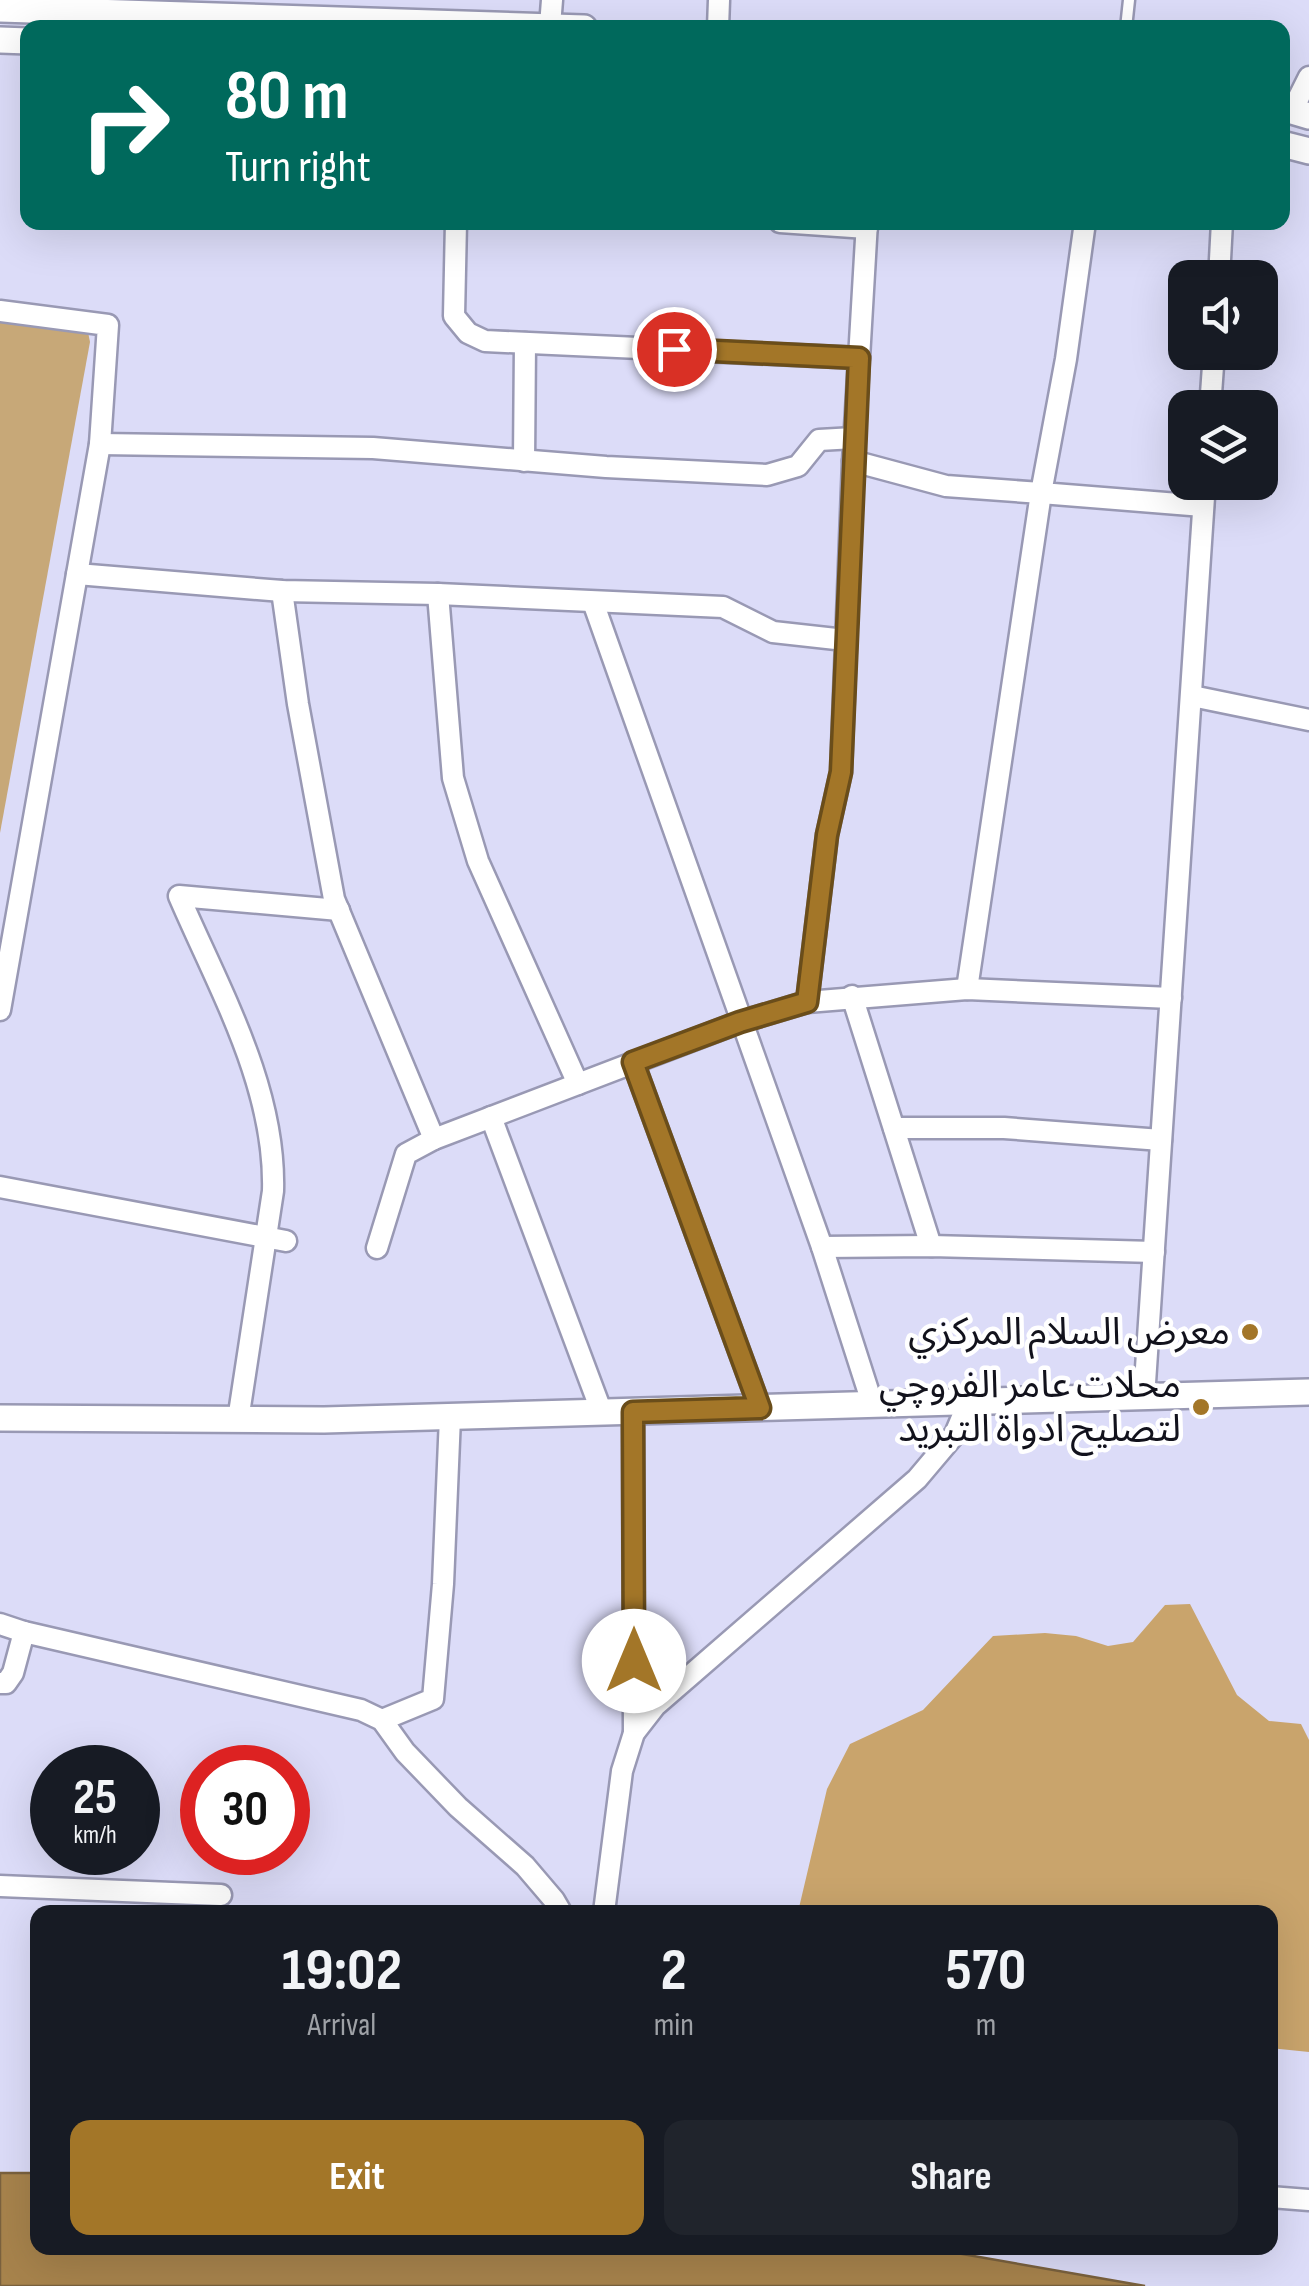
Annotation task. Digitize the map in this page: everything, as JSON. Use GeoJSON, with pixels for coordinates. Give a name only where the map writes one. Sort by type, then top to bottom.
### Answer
{"type":"FeatureCollection","features":[{"type":"Feature","properties":{"kind":"street"},"geometry":{"type":"LineString","coordinates":[[0,9],[327,10],[466,20]]}},
{"type":"Feature","properties":{"kind":"street"},"geometry":{"type":"LineString","coordinates":[[1295,112],[1309,77]]}},
{"type":"Feature","properties":{"kind":"street"},"geometry":{"type":"LineString","coordinates":[[456,230],[454,316],[476,338],[859,358]]}},
{"type":"Feature","properties":{"kind":"street"},"geometry":{"type":"LineString","coordinates":[[807,1002],[827,835],[841,772],[867,230]]}},
{"type":"Feature","properties":{"kind":"street"},"geometry":{"type":"LineString","coordinates":[[967,989],[1040,492],[1066,359],[1084,230]]}},
{"type":"Feature","properties":{"kind":"street"},"geometry":{"type":"LineString","coordinates":[[1219,260],[1221,230]]}},
{"type":"Feature","properties":{"kind":"street"},"geometry":{"type":"LineString","coordinates":[[0,311],[108,324],[100,444],[0,1010]]}},
{"type":"Feature","properties":{"kind":"street"},"geometry":{"type":"LineString","coordinates":[[524,460],[525,343]]}},
{"type":"Feature","properties":{"kind":"street"},"geometry":{"type":"LineString","coordinates":[[100,444],[373,448],[766,474],[798,466],[819,440],[854,438]]}},
{"type":"Feature","properties":{"kind":"street"},"geometry":{"type":"LineString","coordinates":[[853,461],[946,486],[1203,506]]}},
{"type":"Feature","properties":{"kind":"street"},"geometry":{"type":"LineString","coordinates":[[1144,1398],[1204,500]]}},
{"type":"Feature","properties":{"kind":"street"},"geometry":{"type":"LineString","coordinates":[[77,574],[282,590],[723,607],[772,632],[845,640]]}},
{"type":"Feature","properties":{"kind":"street"},"geometry":{"type":"LineString","coordinates":[[282,590],[298,704],[339,910],[434,1139]]}},
{"type":"Feature","properties":{"kind":"street"},"geometry":{"type":"LineString","coordinates":[[438,594],[453,778],[478,861],[578,1084]]}},
{"type":"Feature","properties":{"kind":"street"},"geometry":{"type":"LineString","coordinates":[[593,602],[822,1247],[873,1406]]}},
{"type":"Feature","properties":{"kind":"street"},"geometry":{"type":"LineString","coordinates":[[1192,696],[1309,720]]}},
{"type":"Feature","properties":{"kind":"street"},"geometry":{"type":"LineString","coordinates":[[238,1420],[273,1191],[274,1156],[255,1071],[179,896],[339,910]]}},
{"type":"Feature","properties":{"kind":"street"},"geometry":{"type":"LineString","coordinates":[[377,1248],[406,1154],[434,1139],[740,1022],[807,1002],[967,989],[1171,998]]}},
{"type":"Feature","properties":{"kind":"street"},"geometry":{"type":"LineString","coordinates":[[852,996],[931,1246]]}},
{"type":"Feature","properties":{"kind":"street"},"geometry":{"type":"LineString","coordinates":[[633,1062],[760,1408]]}},
{"type":"Feature","properties":{"kind":"street"},"geometry":{"type":"LineString","coordinates":[[491,1117],[602,1413]]}},
{"type":"Feature","properties":{"kind":"street"},"geometry":{"type":"LineString","coordinates":[[894,1128],[1004,1128],[1161,1140]]}},
{"type":"Feature","properties":{"kind":"street"},"geometry":{"type":"LineString","coordinates":[[0,1188],[286,1240]]}},
{"type":"Feature","properties":{"kind":"street"},"geometry":{"type":"LineString","coordinates":[[822,1247],[1154,1252]]}},
{"type":"Feature","properties":{"kind":"street"},"geometry":{"type":"LineString","coordinates":[[0,1418],[450,1417],[1309,1392]]}},
{"type":"Feature","properties":{"kind":"street"},"geometry":{"type":"LineString","coordinates":[[634,1733],[654,1706],[917,1479],[955,1434],[968,1403]]}},
{"type":"Feature","properties":{"kind":"street"},"geometry":{"type":"LineString","coordinates":[[605,1905],[622,1771],[634,1733],[633,1412]]}},
{"type":"Feature","properties":{"kind":"street"},"geometry":{"type":"LineString","coordinates":[[382,1720],[433,1699],[443,1584],[450,1417]]}},
{"type":"Feature","properties":{"kind":"street"},"geometry":{"type":"LineString","coordinates":[[0,1624],[361,1710],[382,1720],[405,1752],[458,1807],[524,1866],[557,1905]]}},
{"type":"Feature","properties":{"kind":"street"},"geometry":{"type":"LineString","coordinates":[[0,1683],[6,1684],[13,1673],[24,1632]]}},
{"type":"Feature","properties":{"kind":"street"},"geometry":{"type":"LineString","coordinates":[[0,1886],[221,1895]]}},
{"type":"Feature","properties":{"kind":"street"},"geometry":{"type":"LineString","coordinates":[[1278,2198],[1309,2200]]}},
{"type":"Feature","properties":{"kind":"shaded area"},"geometry":{"type":"Polygon","coordinates":[[[0,321],[87,327],[90,342],[0,833],[0,321]]]}},
{"type":"Feature","properties":{"kind":"shaded area"},"geometry":{"type":"Polygon","coordinates":[[[1190,1604],[1237,1695],[1269,1721],[1301,1724],[1309,1740],[1309,2052],[1278,2049],[1278,1905],[800,1905],[827,1789],[850,1744],[923,1710],[993,1636],[1045,1633],[1076,1636],[1108,1646],[1133,1642],[1165,1605],[1190,1604]]]}},
{"type":"Feature","properties":{"kind":"shaded area"},"geometry":{"type":"Polygon","coordinates":[[[0,2173],[30,2173],[30,2255],[968,2255],[1145,2286],[0,2286],[0,2173]]]}},
{"type":"Feature","properties":{"kind":"place","name":"معرض السلام المركزي"},"geometry":{"type":"Point","coordinates":[1250,1332]}},
{"type":"Feature","properties":{"kind":"place","name":"محلات عامر الفروچي لتصليح ادواة التبريد"},"geometry":{"type":"Point","coordinates":[1201,1407]}},
{"type":"Feature","properties":{"kind":"route"},"geometry":{"type":"LineString","coordinates":[[634,1661],[633,1412],[760,1408],[633,1062],[807,1002],[827,835],[841,772],[859,358],[674,349]]}}]}
